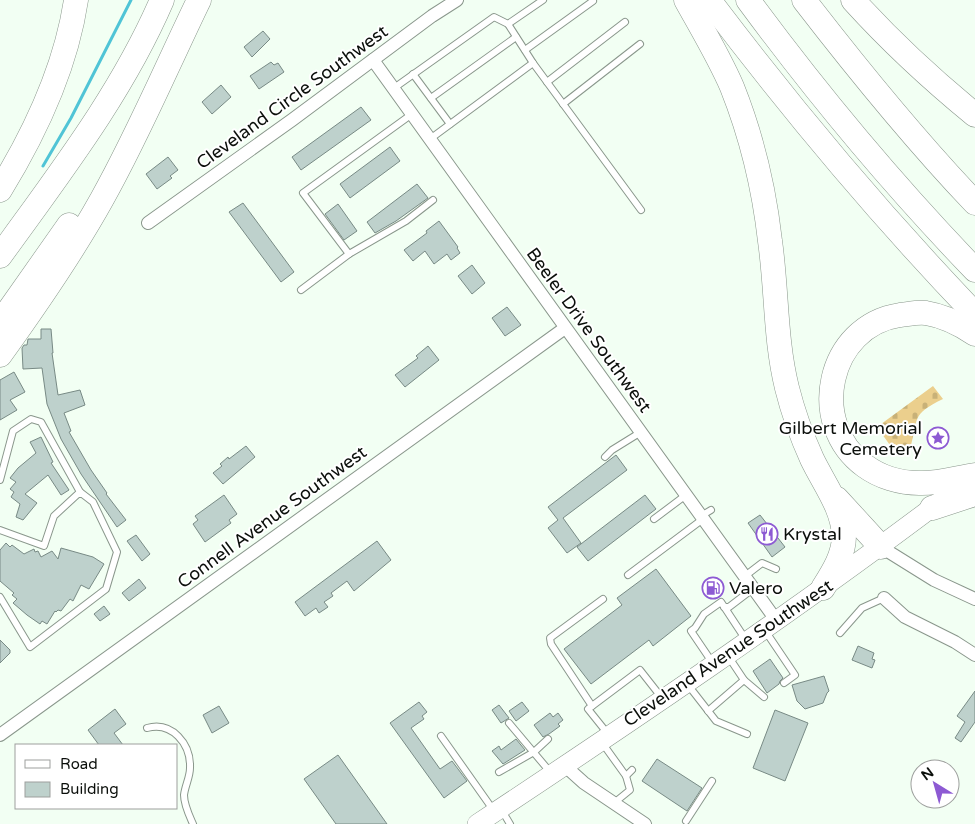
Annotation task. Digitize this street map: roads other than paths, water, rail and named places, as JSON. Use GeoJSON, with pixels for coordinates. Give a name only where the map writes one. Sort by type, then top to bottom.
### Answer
{"type":"FeatureCollection","features":[{"type":"Feature","properties":{"kind":"highway"},"geometry":{"type":"LineString","coordinates":[[2,187],[37,124],[46,103],[62,58],[76,0]]}},
{"type":"Feature","properties":{"kind":"highway"},"geometry":{"type":"LineString","coordinates":[[0,256],[102,111],[146,35],[162,0]]}},
{"type":"Feature","properties":{"kind":"highway"},"geometry":{"type":"LineString","coordinates":[[0,355],[62,264],[101,202],[198,0]]}},
{"type":"Feature","properties":{"kind":"highway"},"geometry":{"type":"LineString","coordinates":[[686,0],[712,45],[732,86],[756,158],[771,242],[779,337],[787,387],[812,460],[828,488],[840,516],[844,537],[839,560],[823,588]]}},
{"type":"Feature","properties":{"kind":"highway"},"geometry":{"type":"LineString","coordinates":[[709,0],[828,152],[880,212],[975,314]]}},
{"type":"Feature","properties":{"kind":"highway"},"geometry":{"type":"LineString","coordinates":[[748,0],[854,136],[928,222],[975,270]]}},
{"type":"Feature","properties":{"kind":"highway"},"geometry":{"type":"LineString","coordinates":[[804,0],[879,95],[975,204]]}},
{"type":"Feature","properties":{"kind":"highway"},"geometry":{"type":"LineString","coordinates":[[852,0],[925,73],[975,115]]}},
{"type":"Feature","properties":{"kind":"highway"},"geometry":{"type":"LineString","coordinates":[[0,323],[67,228],[147,99],[182,35]]}},
{"type":"Feature","properties":{"kind":"highway"},"geometry":{"type":"LineString","coordinates":[[975,334],[941,316],[925,313],[895,316],[880,320],[856,338],[845,351],[832,382],[831,399],[832,416],[847,449],[856,459],[884,477],[917,484],[975,475]]}},
{"type":"Feature","properties":{"kind":"highway"},"geometry":{"type":"LineString","coordinates":[[828,488],[881,546]]}},
{"type":"Feature","properties":{"kind":"highway"},"geometry":{"type":"LineString","coordinates":[[932,508],[975,494]]}},
{"type":"Feature","properties":{"kind":"main road","name":"Cleveland Avenue Southwest"},"geometry":{"type":"LineString","coordinates":[[477,824],[502,815],[558,769],[823,588],[975,475]]}},
{"type":"Feature","properties":{"kind":"street","name":"Cleveland Circle Southwest"},"geometry":{"type":"LineString","coordinates":[[148,223],[292,120],[432,16],[457,0]]}},
{"type":"Feature","properties":{"kind":"street","name":"Beeler Drive Southwest"},"geometry":{"type":"LineString","coordinates":[[373,60],[640,432],[686,495],[705,515],[754,588],[770,625]]}},
{"type":"Feature","properties":{"kind":"street","name":"Connell Avenue Southwest"},"geometry":{"type":"LineString","coordinates":[[0,735],[565,328]]}},
{"type":"Feature","properties":{"kind":"street"},"geometry":{"type":"LineString","coordinates":[[881,546],[934,580],[975,599]]}},
{"type":"Feature","properties":{"kind":"street"},"geometry":{"type":"LineString","coordinates":[[884,598],[905,618],[955,642],[975,654]]}},
{"type":"Feature","properties":{"kind":"street"},"geometry":{"type":"LineString","coordinates":[[558,769],[584,783],[645,824]]}},
{"type":"Feature","properties":{"kind":"lane"},"geometry":{"type":"LineString","coordinates":[[508,24],[543,0]]}},
{"type":"Feature","properties":{"kind":"lane"},"geometry":{"type":"LineString","coordinates":[[525,50],[593,1]]}},
{"type":"Feature","properties":{"kind":"lane"},"geometry":{"type":"LineString","coordinates":[[394,88],[494,17],[508,24],[562,104],[641,210]]}},
{"type":"Feature","properties":{"kind":"lane"},"geometry":{"type":"LineString","coordinates":[[547,82],[625,22]]}},
{"type":"Feature","properties":{"kind":"lane"},"geometry":{"type":"LineString","coordinates":[[431,98],[516,37]]}},
{"type":"Feature","properties":{"kind":"lane"},"geometry":{"type":"LineString","coordinates":[[562,104],[640,44]]}},
{"type":"Feature","properties":{"kind":"lane"},"geometry":{"type":"LineString","coordinates":[[430,139],[533,63]]}},
{"type":"Feature","properties":{"kind":"lane"},"geometry":{"type":"LineString","coordinates":[[413,74],[450,124]]}},
{"type":"Feature","properties":{"kind":"lane"},"geometry":{"type":"LineString","coordinates":[[349,254],[303,193],[412,114]]}},
{"type":"Feature","properties":{"kind":"lane"},"geometry":{"type":"LineString","coordinates":[[301,290],[349,254],[406,221],[433,200]]}},
{"type":"Feature","properties":{"kind":"lane"},"geometry":{"type":"LineString","coordinates":[[0,480],[13,431],[31,419],[41,422],[80,492],[93,502],[117,552],[106,589],[30,647],[0,597]]}},
{"type":"Feature","properties":{"kind":"lane"},"geometry":{"type":"LineString","coordinates":[[605,457],[612,450],[640,432]]}},
{"type":"Feature","properties":{"kind":"lane"},"geometry":{"type":"LineString","coordinates":[[0,530],[44,546],[54,516],[80,492]]}},
{"type":"Feature","properties":{"kind":"lane"},"geometry":{"type":"LineString","coordinates":[[654,519],[686,495]]}},
{"type":"Feature","properties":{"kind":"lane"},"geometry":{"type":"LineString","coordinates":[[628,575],[705,515]]}},
{"type":"Feature","properties":{"kind":"lane"},"geometry":{"type":"LineString","coordinates":[[745,576],[762,563],[776,569]]}},
{"type":"Feature","properties":{"kind":"lane"},"geometry":{"type":"LineString","coordinates":[[724,607],[729,606],[754,588]]}},
{"type":"Feature","properties":{"kind":"lane"},"geometry":{"type":"LineString","coordinates":[[840,633],[862,608],[884,598]]}},
{"type":"Feature","properties":{"kind":"lane"},"geometry":{"type":"LineString","coordinates":[[592,706],[551,644],[550,638],[603,599]]}},
{"type":"Feature","properties":{"kind":"lane"},"geometry":{"type":"LineString","coordinates":[[747,640],[721,602],[704,614],[691,631],[764,697]]}},
{"type":"Feature","properties":{"kind":"lane"},"geometry":{"type":"LineString","coordinates":[[770,625],[795,675],[784,683]]}},
{"type":"Feature","properties":{"kind":"lane"},"geometry":{"type":"LineString","coordinates":[[614,803],[630,790],[626,776],[588,709],[640,670],[662,698]]}},
{"type":"Feature","properties":{"kind":"lane"},"geometry":{"type":"LineString","coordinates":[[708,711],[744,680]]}},
{"type":"Feature","properties":{"kind":"lane"},"geometry":{"type":"LineString","coordinates":[[686,682],[716,720],[747,734]]}},
{"type":"Feature","properties":{"kind":"lane"},"geometry":{"type":"LineString","coordinates":[[509,723],[534,752],[558,769]]}},
{"type":"Feature","properties":{"kind":"lane"},"geometry":{"type":"LineString","coordinates":[[147,728],[157,725],[167,728],[179,737],[190,756],[190,771],[184,794],[185,804],[193,824]]}},
{"type":"Feature","properties":{"kind":"lane"},"geometry":{"type":"LineString","coordinates":[[441,736],[502,815]]}},
{"type":"Feature","properties":{"kind":"lane"},"geometry":{"type":"LineString","coordinates":[[500,772],[534,752],[548,739]]}},
{"type":"Feature","properties":{"kind":"lane"},"geometry":{"type":"LineString","coordinates":[[626,776],[632,770]]}},
{"type":"Feature","properties":{"kind":"lane"},"geometry":{"type":"LineString","coordinates":[[686,821],[712,781]]}},
{"type":"Feature","properties":{"kind":"waterway"},"geometry":{"type":"LineString","coordinates":[[43,166],[71,118],[131,0]]}},
{"type":"Feature","properties":{"kind":"place","name":"Gilbert Memorial Cemetery"},"geometry":{"type":"Point","coordinates":[938,438]}},
{"type":"Feature","properties":{"kind":"place","name":"Krystal"},"geometry":{"type":"Point","coordinates":[767,534]}},
{"type":"Feature","properties":{"kind":"place","name":"Valero"},"geometry":{"type":"Point","coordinates":[713,588]}}]}
